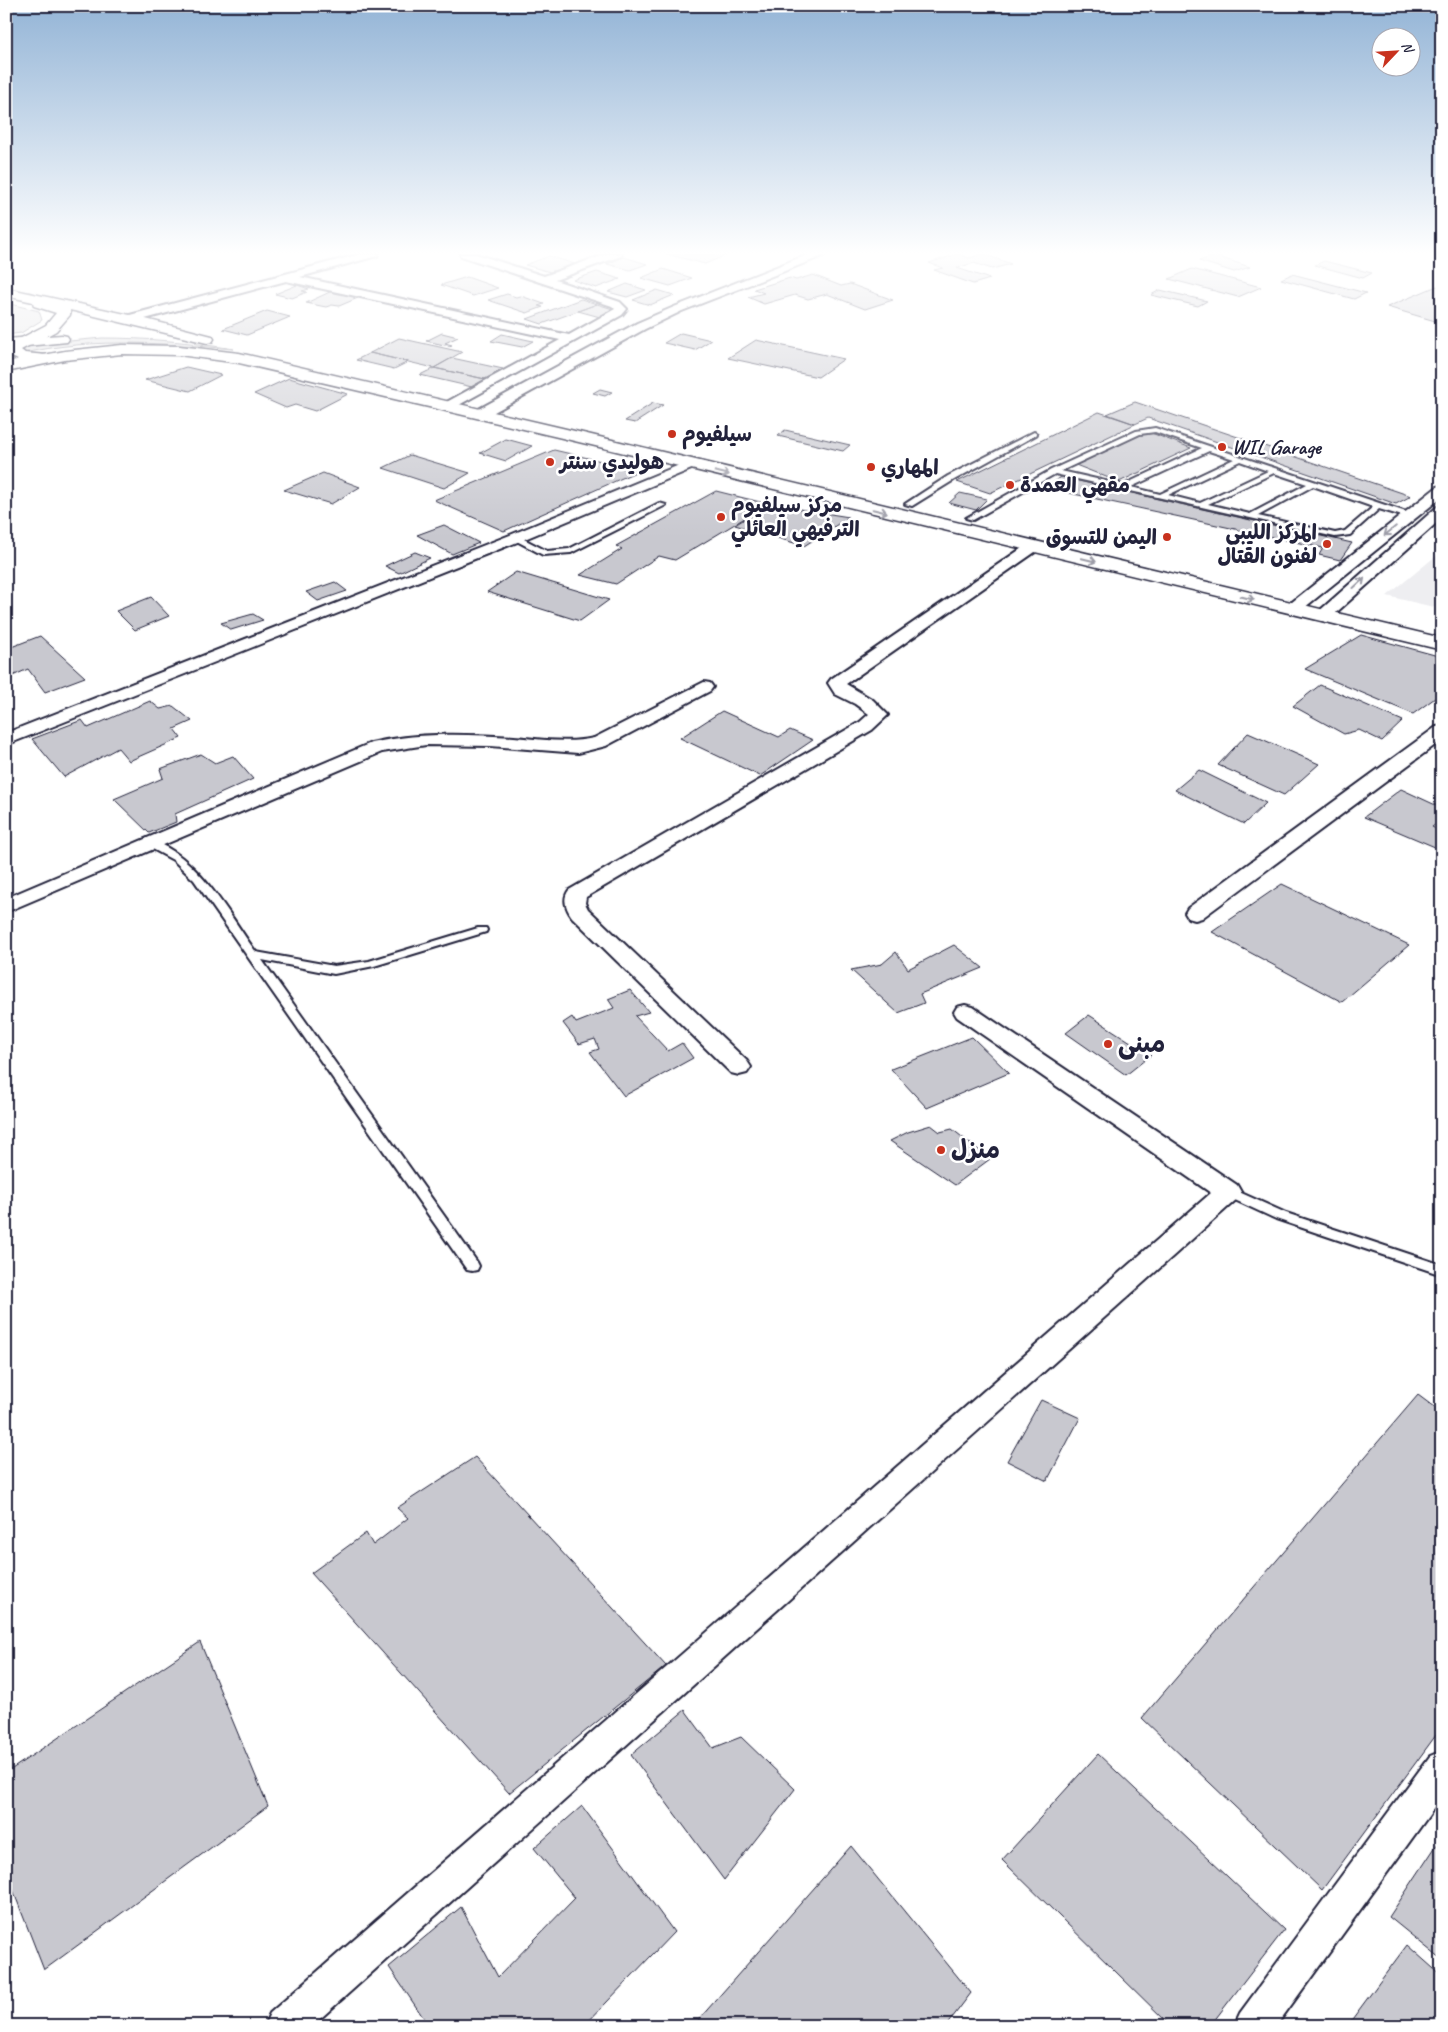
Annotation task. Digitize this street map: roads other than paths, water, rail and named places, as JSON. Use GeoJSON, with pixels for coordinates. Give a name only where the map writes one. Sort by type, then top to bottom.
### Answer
{"type":"FeatureCollection","features":[{"type":"Feature","properties":{"kind":"main road"},"geometry":{"type":"LineString","coordinates":[[13,349],[16,355],[41,358]]}},
{"type":"Feature","properties":{"kind":"main road"},"geometry":{"type":"LineString","coordinates":[[6,367],[41,358],[117,349]]}},
{"type":"Feature","properties":{"kind":"main road"},"geometry":{"type":"LineString","coordinates":[[144,349],[197,351],[239,358],[487,410],[970,518],[1308,598],[1329,610],[1442,644]]}},
{"type":"Feature","properties":{"kind":"main road"},"geometry":{"type":"LineString","coordinates":[[245,349],[455,403]]}},
{"type":"Feature","properties":{"kind":"main road"},"geometry":{"type":"LineString","coordinates":[[487,410],[689,465],[1293,609],[1329,610],[1442,629]]}},
{"type":"Feature","properties":{"kind":"street"},"geometry":{"type":"LineString","coordinates":[[455,403],[552,349]]}},
{"type":"Feature","properties":{"kind":"street"},"geometry":{"type":"LineString","coordinates":[[487,410],[599,349]]}},
{"type":"Feature","properties":{"kind":"street"},"geometry":{"type":"LineString","coordinates":[[6,740],[515,538],[689,465]]}},
{"type":"Feature","properties":{"kind":"street"},"geometry":{"type":"LineString","coordinates":[[1293,609],[1442,490]]}},
{"type":"Feature","properties":{"kind":"street"},"geometry":{"type":"LineString","coordinates":[[1413,513],[1438,512]]}},
{"type":"Feature","properties":{"kind":"street"},"geometry":{"type":"LineString","coordinates":[[1329,610],[1438,512]]}},
{"type":"Feature","properties":{"kind":"street"},"geometry":{"type":"LineString","coordinates":[[739,1067],[579,912],[576,894],[866,726],[878,715],[874,708],[841,690],[837,683],[1033,547]]}},
{"type":"Feature","properties":{"kind":"street"},"geometry":{"type":"LineString","coordinates":[[6,906],[378,747],[426,740],[490,741],[578,747],[600,742],[704,687]]}},
{"type":"Feature","properties":{"kind":"street"},"geometry":{"type":"LineString","coordinates":[[1195,913],[1442,730]]}},
{"type":"Feature","properties":{"kind":"street"},"geometry":{"type":"LineString","coordinates":[[283,2026],[1228,1192],[965,1012]]}},
{"type":"Feature","properties":{"kind":"street"},"geometry":{"type":"LineString","coordinates":[[1253,2026],[1442,1768]]}},
{"type":"Feature","properties":{"kind":"lane"},"geometry":{"type":"LineString","coordinates":[[970,518],[1054,472],[1145,430],[1164,432],[1378,506],[1413,513]]}},
{"type":"Feature","properties":{"kind":"lane"},"geometry":{"type":"LineString","coordinates":[[908,504],[951,478],[1034,434]]}},
{"type":"Feature","properties":{"kind":"lane"},"geometry":{"type":"LineString","coordinates":[[1123,488],[1209,448]]}},
{"type":"Feature","properties":{"kind":"lane"},"geometry":{"type":"LineString","coordinates":[[1161,496],[1240,459]]}},
{"type":"Feature","properties":{"kind":"lane"},"geometry":{"type":"LineString","coordinates":[[1201,506],[1273,471]]}},
{"type":"Feature","properties":{"kind":"lane"},"geometry":{"type":"LineString","coordinates":[[1054,472],[1250,517],[1340,535],[1347,533],[1378,506]]}},
{"type":"Feature","properties":{"kind":"lane"},"geometry":{"type":"LineString","coordinates":[[1250,517],[1312,484]]}},
{"type":"Feature","properties":{"kind":"lane"},"geometry":{"type":"LineString","coordinates":[[515,538],[546,553],[571,551],[662,505]]}},
{"type":"Feature","properties":{"kind":"lane"},"geometry":{"type":"LineString","coordinates":[[151,844],[177,858],[198,878],[472,1266]]}},
{"type":"Feature","properties":{"kind":"lane"},"geometry":{"type":"LineString","coordinates":[[253,954],[334,970],[370,964],[482,930]]}},
{"type":"Feature","properties":{"kind":"lane"},"geometry":{"type":"LineString","coordinates":[[1228,1192],[1281,1216],[1442,1270]]}},
{"type":"Feature","properties":{"kind":"place","name":"سيلفيوم"},"geometry":{"type":"Point","coordinates":[672,434]}},
{"type":"Feature","properties":{"kind":"place","name":"WIL Garage"},"geometry":{"type":"Point","coordinates":[1222,447]}},
{"type":"Feature","properties":{"kind":"place","name":"هوليدي سنتر"},"geometry":{"type":"Point","coordinates":[550,462]}},
{"type":"Feature","properties":{"kind":"place","name":"المهاري"},"geometry":{"type":"Point","coordinates":[871,467]}},
{"type":"Feature","properties":{"kind":"place","name":"مقهي العمدة"},"geometry":{"type":"Point","coordinates":[1010,485]}},
{"type":"Feature","properties":{"kind":"place","name":"مركز سيلفيوم الترفيهي العائلي"},"geometry":{"type":"Point","coordinates":[721,517]}},
{"type":"Feature","properties":{"kind":"place","name":"اليمن للتسوق"},"geometry":{"type":"Point","coordinates":[1167,537]}},
{"type":"Feature","properties":{"kind":"place","name":"المركز الليبي لفنون القتال"},"geometry":{"type":"Point","coordinates":[1327,544]}},
{"type":"Feature","properties":{"kind":"place","name":"مبنى"},"geometry":{"type":"Point","coordinates":[1108,1044]}},
{"type":"Feature","properties":{"kind":"place","name":"منزل"},"geometry":{"type":"Point","coordinates":[941,1150]}}]}
